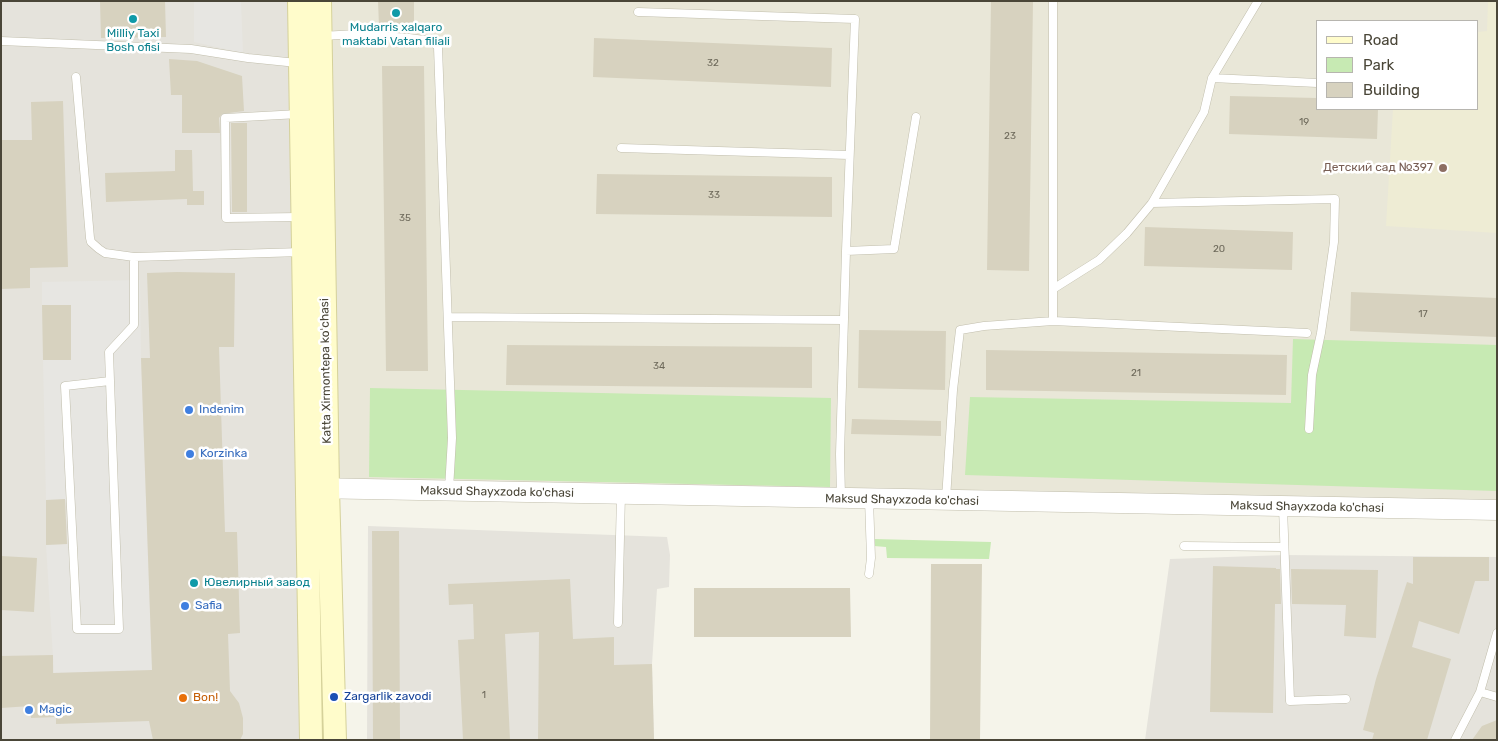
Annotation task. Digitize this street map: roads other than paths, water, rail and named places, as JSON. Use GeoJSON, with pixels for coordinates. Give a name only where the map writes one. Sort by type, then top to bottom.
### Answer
{"type":"FeatureCollection","features":[{"type":"Feature","properties":{"kind":"main road","name":"Katta Xirmontepa koʻchasi"},"geometry":{"type":"LineString","coordinates":[[299,1],[311,64],[318,488],[311,740]]}},
{"type":"Feature","properties":{"kind":"main road","name":"Katta Xirmontepa koʻchasi"},"geometry":{"type":"LineString","coordinates":[[320,1],[322,36],[311,64],[302,114],[303,217],[318,488],[335,740]]}},
{"type":"Feature","properties":{"kind":"street","name":"Maksud Shayxzoda ko'chasi"},"geometry":{"type":"LineString","coordinates":[[318,488],[1497,510]]}},
{"type":"Feature","properties":{"kind":"lane"},"geometry":{"type":"LineString","coordinates":[[1053,1],[1053,322]]}},
{"type":"Feature","properties":{"kind":"lane"},"geometry":{"type":"LineString","coordinates":[[1053,289],[1099,260],[1152,203],[1204,112],[1212,78],[1258,1]]}},
{"type":"Feature","properties":{"kind":"lane"},"geometry":{"type":"LineString","coordinates":[[638,12],[855,19],[840,454],[841,499]]}},
{"type":"Feature","properties":{"kind":"lane"},"geometry":{"type":"LineString","coordinates":[[322,36],[356,34],[410,38],[432,41],[436,45],[452,438],[449,491]]}},
{"type":"Feature","properties":{"kind":"lane"},"geometry":{"type":"LineString","coordinates":[[1,41],[191,48],[248,58],[311,64]]}},
{"type":"Feature","properties":{"kind":"lane"},"geometry":{"type":"LineString","coordinates":[[76,77],[90,238],[94,246],[105,253],[134,257],[304,252]]}},
{"type":"Feature","properties":{"kind":"lane"},"geometry":{"type":"LineString","coordinates":[[1212,78],[1316,83]]}},
{"type":"Feature","properties":{"kind":"lane"},"geometry":{"type":"LineString","coordinates":[[302,114],[225,118],[226,218],[303,217]]}},
{"type":"Feature","properties":{"kind":"lane"},"geometry":{"type":"LineString","coordinates":[[846,251],[894,249],[916,117]]}},
{"type":"Feature","properties":{"kind":"lane"},"geometry":{"type":"LineString","coordinates":[[621,148],[849,155]]}},
{"type":"Feature","properties":{"kind":"lane"},"geometry":{"type":"LineString","coordinates":[[1152,203],[1335,199],[1334,242],[1321,333],[1312,375],[1309,429]]}},
{"type":"Feature","properties":{"kind":"lane"},"geometry":{"type":"LineString","coordinates":[[110,381],[65,386],[77,629],[119,629],[109,352],[134,325],[134,257]]}},
{"type":"Feature","properties":{"kind":"lane"},"geometry":{"type":"LineString","coordinates":[[448,317],[844,320]]}},
{"type":"Feature","properties":{"kind":"lane"},"geometry":{"type":"LineString","coordinates":[[946,501],[953,390],[960,330],[984,326],[1053,322],[1308,332]]}},
{"type":"Feature","properties":{"kind":"lane"},"geometry":{"type":"LineString","coordinates":[[618,623],[621,494]]}},
{"type":"Feature","properties":{"kind":"lane"},"geometry":{"type":"LineString","coordinates":[[869,499],[869,574]]}},
{"type":"Feature","properties":{"kind":"lane"},"geometry":{"type":"LineString","coordinates":[[1283,507],[1290,701],[1346,699]]}},
{"type":"Feature","properties":{"kind":"lane"},"geometry":{"type":"LineString","coordinates":[[1184,546],[1284,547]]}},
{"type":"Feature","properties":{"kind":"lane"},"geometry":{"type":"LineString","coordinates":[[1455,740],[1480,692],[1497,633]]}},
{"type":"Feature","properties":{"kind":"lane"},"geometry":{"type":"LineString","coordinates":[[1480,692],[1497,697]]}},
{"type":"Feature","properties":{"kind":"place","name":"Mudarris xalqaro maktabi Vatan filiali"},"geometry":{"type":"Point","coordinates":[396,13]}},
{"type":"Feature","properties":{"kind":"place","name":"Milliy Taxi Bosh ofisi"},"geometry":{"type":"Point","coordinates":[133,19]}},
{"type":"Feature","properties":{"kind":"place","name":"Детский сад №397"},"geometry":{"type":"Point","coordinates":[1443,168]}},
{"type":"Feature","properties":{"kind":"place","name":"Indenim"},"geometry":{"type":"Point","coordinates":[189,410]}},
{"type":"Feature","properties":{"kind":"place","name":"Korzinka"},"geometry":{"type":"Point","coordinates":[190,454]}},
{"type":"Feature","properties":{"kind":"place","name":"Ювелирный завод"},"geometry":{"type":"Point","coordinates":[194,583]}},
{"type":"Feature","properties":{"kind":"place","name":"Safia"},"geometry":{"type":"Point","coordinates":[185,606]}},
{"type":"Feature","properties":{"kind":"place","name":"Zargarlik zavodi"},"geometry":{"type":"Point","coordinates":[334,697]}},
{"type":"Feature","properties":{"kind":"place","name":"Bon!"},"geometry":{"type":"Point","coordinates":[183,698]}},
{"type":"Feature","properties":{"kind":"place","name":"Magic"},"geometry":{"type":"Point","coordinates":[29,710]}}]}
